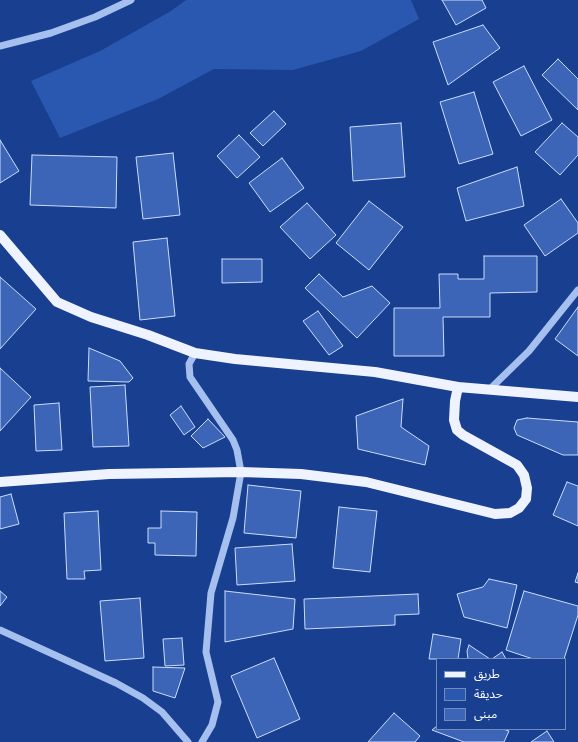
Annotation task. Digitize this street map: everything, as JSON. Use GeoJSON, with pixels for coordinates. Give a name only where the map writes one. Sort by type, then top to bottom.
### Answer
{"type":"FeatureCollection","features":[{"type":"Feature","properties":{"kind":"main road"},"geometry":{"type":"LineString","coordinates":[[0,235],[57,302],[91,317],[148,335],[195,353],[235,359],[375,372],[458,387],[578,397]]}},
{"type":"Feature","properties":{"kind":"main road"},"geometry":{"type":"LineString","coordinates":[[0,482],[109,474],[241,472],[301,474],[366,482],[495,514],[510,513],[519,508],[526,499],[527,488],[524,475],[517,465],[463,436],[457,430],[454,420],[455,401],[458,387]]}},
{"type":"Feature","properties":{"kind":"street"},"geometry":{"type":"LineString","coordinates":[[0,46],[51,33],[95,17],[131,0]]}},
{"type":"Feature","properties":{"kind":"street"},"geometry":{"type":"LineString","coordinates":[[490,389],[528,351],[578,290]]}},
{"type":"Feature","properties":{"kind":"street"},"geometry":{"type":"LineString","coordinates":[[195,353],[189,364],[190,377],[233,440],[237,450],[241,472],[233,518],[211,593],[206,652],[218,702],[212,725],[202,742]]}},
{"type":"Feature","properties":{"kind":"street"},"geometry":{"type":"LineString","coordinates":[[0,630],[116,683],[144,698],[162,712],[188,742]]}},
{"type":"Feature","properties":{"kind":"green space"},"geometry":{"type":"Polygon","coordinates":[[[186,0],[411,0],[419,19],[361,51],[293,70],[214,69],[158,99],[60,138],[31,81],[100,51],[171,11],[186,0]]]}},
{"type":"Feature","properties":{"kind":"building"},"geometry":{"type":"Polygon","coordinates":[[[442,0],[482,0],[486,8],[456,25],[442,0]]]}},
{"type":"Feature","properties":{"kind":"building"},"geometry":{"type":"Polygon","coordinates":[[[483,25],[500,48],[448,85],[433,42],[483,25]]]}},
{"type":"Feature","properties":{"kind":"building"},"geometry":{"type":"Polygon","coordinates":[[[558,59],[578,79],[578,110],[542,75],[558,59]]]}},
{"type":"Feature","properties":{"kind":"building"},"geometry":{"type":"Polygon","coordinates":[[[524,66],[552,120],[521,136],[493,82],[524,66]]]}},
{"type":"Feature","properties":{"kind":"building"},"geometry":{"type":"Polygon","coordinates":[[[474,92],[493,154],[459,164],[440,102],[474,92]]]}},
{"type":"Feature","properties":{"kind":"building"},"geometry":{"type":"Polygon","coordinates":[[[274,111],[286,124],[263,146],[250,133],[274,111]]]}},
{"type":"Feature","properties":{"kind":"building"},"geometry":{"type":"Polygon","coordinates":[[[401,123],[405,177],[353,181],[350,127],[401,123]]]}},
{"type":"Feature","properties":{"kind":"building"},"geometry":{"type":"Polygon","coordinates":[[[562,123],[578,137],[578,155],[560,175],[535,152],[562,123]]]}},
{"type":"Feature","properties":{"kind":"building"},"geometry":{"type":"Polygon","coordinates":[[[239,135],[260,157],[237,178],[217,156],[239,135]]]}},
{"type":"Feature","properties":{"kind":"building"},"geometry":{"type":"Polygon","coordinates":[[[0,140],[19,171],[0,183],[0,140]]]}},
{"type":"Feature","properties":{"kind":"building"},"geometry":{"type":"Polygon","coordinates":[[[173,153],[180,215],[143,219],[136,157],[173,153]]]}},
{"type":"Feature","properties":{"kind":"building"},"geometry":{"type":"Polygon","coordinates":[[[32,155],[117,157],[116,208],[30,205],[32,155]]]}},
{"type":"Feature","properties":{"kind":"building"},"geometry":{"type":"Polygon","coordinates":[[[282,158],[304,188],[270,212],[249,183],[282,158]]]}},
{"type":"Feature","properties":{"kind":"building"},"geometry":{"type":"Polygon","coordinates":[[[517,167],[524,206],[466,221],[457,188],[517,167]]]}},
{"type":"Feature","properties":{"kind":"building"},"geometry":{"type":"Polygon","coordinates":[[[561,199],[578,223],[578,233],[545,256],[524,225],[561,199]]]}},
{"type":"Feature","properties":{"kind":"building"},"geometry":{"type":"Polygon","coordinates":[[[369,201],[403,227],[369,270],[336,243],[369,201]]]}},
{"type":"Feature","properties":{"kind":"building"},"geometry":{"type":"Polygon","coordinates":[[[307,203],[336,235],[310,259],[280,227],[307,203]]]}},
{"type":"Feature","properties":{"kind":"building"},"geometry":{"type":"Polygon","coordinates":[[[167,238],[175,316],[140,320],[133,242],[167,238]]]}},
{"type":"Feature","properties":{"kind":"building"},"geometry":{"type":"Polygon","coordinates":[[[484,256],[537,256],[537,292],[490,293],[490,317],[443,317],[444,356],[394,356],[394,308],[440,308],[439,274],[458,274],[458,279],[484,279],[484,256]]]}},
{"type":"Feature","properties":{"kind":"building"},"geometry":{"type":"Polygon","coordinates":[[[222,259],[262,259],[262,282],[222,283],[222,259]]]}},
{"type":"Feature","properties":{"kind":"building"},"geometry":{"type":"Polygon","coordinates":[[[319,274],[343,297],[372,286],[390,303],[357,338],[305,288],[319,274]]]}},
{"type":"Feature","properties":{"kind":"building"},"geometry":{"type":"Polygon","coordinates":[[[0,277],[36,309],[0,349],[0,277]]]}},
{"type":"Feature","properties":{"kind":"building"},"geometry":{"type":"Polygon","coordinates":[[[578,307],[578,356],[555,339],[578,307]]]}},
{"type":"Feature","properties":{"kind":"building"},"geometry":{"type":"Polygon","coordinates":[[[318,311],[343,346],[329,355],[303,321],[318,311]]]}},
{"type":"Feature","properties":{"kind":"building"},"geometry":{"type":"Polygon","coordinates":[[[89,348],[120,361],[133,378],[129,382],[88,381],[89,348]]]}},
{"type":"Feature","properties":{"kind":"building"},"geometry":{"type":"Polygon","coordinates":[[[0,368],[31,397],[0,431],[0,368]]]}},
{"type":"Feature","properties":{"kind":"building"},"geometry":{"type":"Polygon","coordinates":[[[125,385],[129,446],[93,447],[90,387],[125,385]]]}},
{"type":"Feature","properties":{"kind":"building"},"geometry":{"type":"Polygon","coordinates":[[[403,399],[401,427],[429,446],[425,465],[358,449],[356,416],[403,399]]]}},
{"type":"Feature","properties":{"kind":"building"},"geometry":{"type":"Polygon","coordinates":[[[59,403],[62,450],[36,451],[34,405],[59,403]]]}},
{"type":"Feature","properties":{"kind":"building"},"geometry":{"type":"Polygon","coordinates":[[[181,406],[195,427],[184,435],[170,415],[181,406]]]}},
{"type":"Feature","properties":{"kind":"building"},"geometry":{"type":"Polygon","coordinates":[[[527,418],[578,422],[578,455],[563,455],[517,435],[514,428],[517,420],[527,418]]]}},
{"type":"Feature","properties":{"kind":"building"},"geometry":{"type":"Polygon","coordinates":[[[208,419],[225,437],[203,448],[191,436],[208,419]]]}},
{"type":"Feature","properties":{"kind":"building"},"geometry":{"type":"Polygon","coordinates":[[[567,482],[578,486],[578,526],[553,515],[567,482]]]}},
{"type":"Feature","properties":{"kind":"building"},"geometry":{"type":"Polygon","coordinates":[[[248,485],[301,491],[296,538],[244,533],[248,485]]]}},
{"type":"Feature","properties":{"kind":"building"},"geometry":{"type":"Polygon","coordinates":[[[11,494],[19,524],[0,529],[0,497],[11,494]]]}},
{"type":"Feature","properties":{"kind":"building"},"geometry":{"type":"Polygon","coordinates":[[[339,507],[377,511],[370,572],[333,568],[339,507]]]}},
{"type":"Feature","properties":{"kind":"building"},"geometry":{"type":"Polygon","coordinates":[[[98,511],[101,570],[84,571],[85,579],[67,579],[64,513],[98,511]]]}},
{"type":"Feature","properties":{"kind":"building"},"geometry":{"type":"Polygon","coordinates":[[[161,511],[197,512],[196,556],[155,555],[155,543],[148,543],[148,528],[161,528],[161,511]]]}},
{"type":"Feature","properties":{"kind":"building"},"geometry":{"type":"Polygon","coordinates":[[[292,544],[295,581],[237,585],[235,548],[292,544]]]}},
{"type":"Feature","properties":{"kind":"building"},"geometry":{"type":"Polygon","coordinates":[[[578,573],[578,583],[575,582],[578,573]]]}},
{"type":"Feature","properties":{"kind":"building"},"geometry":{"type":"Polygon","coordinates":[[[489,579],[517,585],[507,628],[464,617],[457,594],[483,587],[489,579]]]}},
{"type":"Feature","properties":{"kind":"building"},"geometry":{"type":"Polygon","coordinates":[[[0,591],[7,597],[0,606],[0,591]]]}},
{"type":"Feature","properties":{"kind":"building"},"geometry":{"type":"Polygon","coordinates":[[[225,591],[295,599],[293,629],[225,642],[225,591]]]}},
{"type":"Feature","properties":{"kind":"building"},"geometry":{"type":"Polygon","coordinates":[[[524,591],[578,606],[578,615],[564,658],[530,658],[506,650],[524,591]]]}},
{"type":"Feature","properties":{"kind":"building"},"geometry":{"type":"Polygon","coordinates":[[[418,594],[419,614],[395,615],[395,625],[305,629],[304,599],[418,594]]]}},
{"type":"Feature","properties":{"kind":"building"},"geometry":{"type":"Polygon","coordinates":[[[140,598],[144,658],[105,661],[100,601],[140,598]]]}},
{"type":"Feature","properties":{"kind":"building"},"geometry":{"type":"Polygon","coordinates":[[[433,634],[461,639],[458,658],[429,659],[433,634]]]}},
{"type":"Feature","properties":{"kind":"building"},"geometry":{"type":"Polygon","coordinates":[[[182,638],[184,665],[165,666],[163,639],[182,638]]]}},
{"type":"Feature","properties":{"kind":"building"},"geometry":{"type":"Polygon","coordinates":[[[469,645],[488,658],[468,658],[467,651],[469,645]]]}},
{"type":"Feature","properties":{"kind":"building"},"geometry":{"type":"Polygon","coordinates":[[[502,652],[505,658],[493,658],[502,652]]]}},
{"type":"Feature","properties":{"kind":"building"},"geometry":{"type":"Polygon","coordinates":[[[274,658],[300,719],[257,738],[231,676],[274,658]]]}},
{"type":"Feature","properties":{"kind":"building"},"geometry":{"type":"Polygon","coordinates":[[[153,667],[185,668],[175,698],[153,691],[153,667]]]}},
{"type":"Feature","properties":{"kind":"building"},"geometry":{"type":"Polygon","coordinates":[[[394,713],[420,736],[415,742],[368,742],[394,713]]]}},
{"type":"Feature","properties":{"kind":"building"},"geometry":{"type":"Polygon","coordinates":[[[436,727],[436,730],[509,731],[504,742],[464,742],[432,730],[436,727]]]}},
{"type":"Feature","properties":{"kind":"building"},"geometry":{"type":"Polygon","coordinates":[[[547,731],[554,742],[531,742],[547,731]]]}}]}
